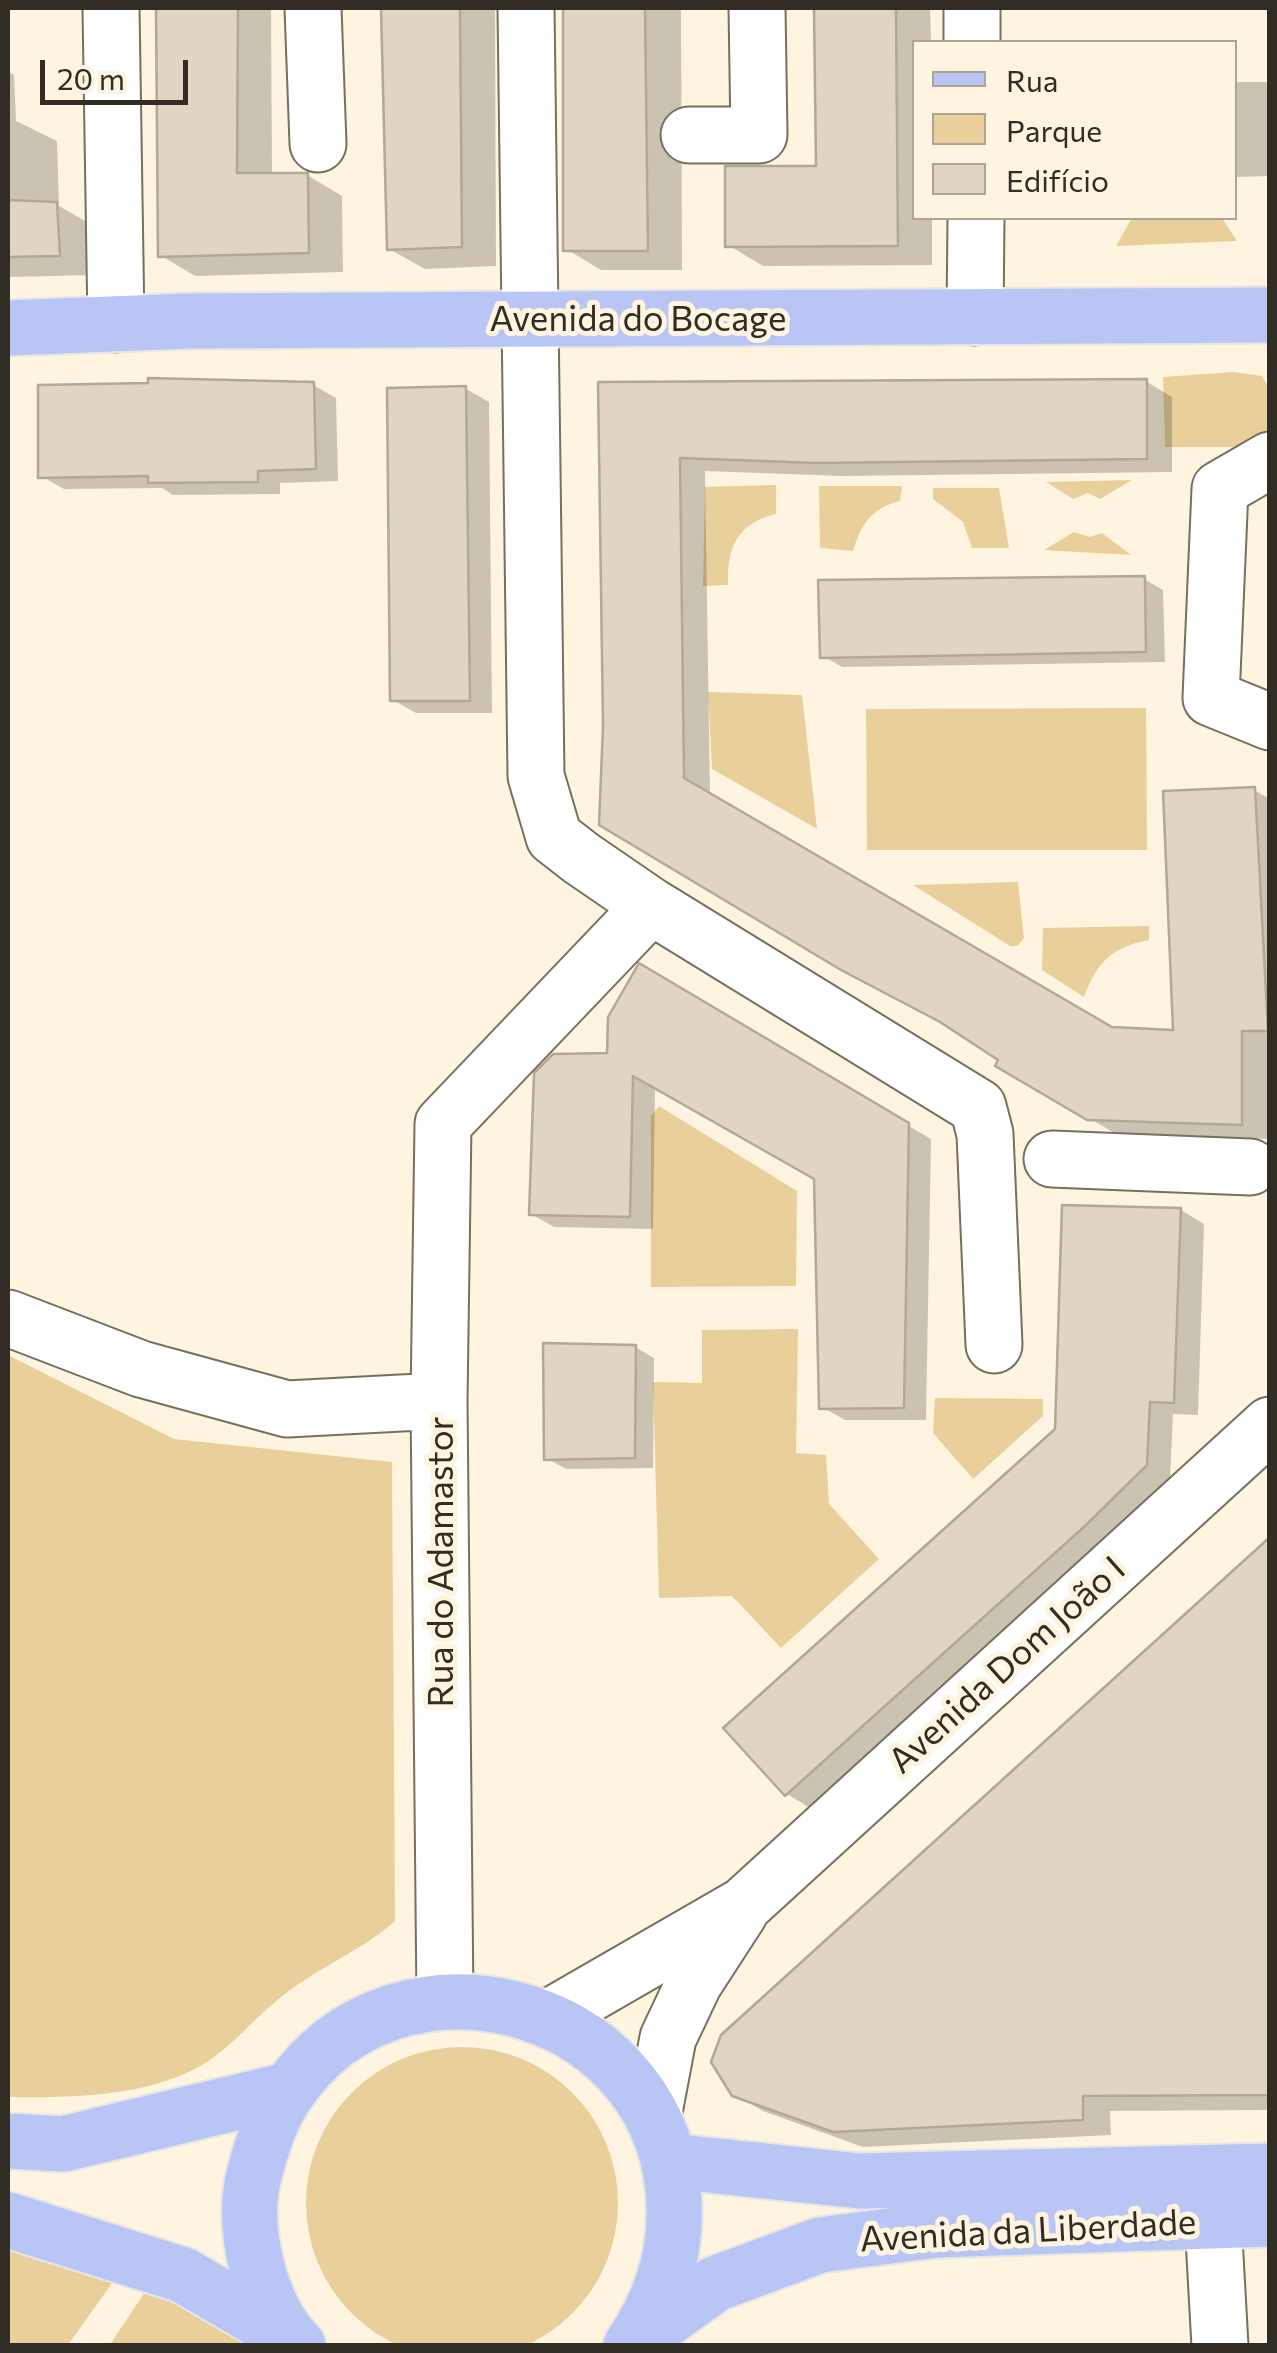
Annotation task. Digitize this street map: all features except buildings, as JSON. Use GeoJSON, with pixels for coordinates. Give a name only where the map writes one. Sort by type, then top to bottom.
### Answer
{"type":"FeatureCollection","features":[{"type":"Feature","properties":{"kind":"main road","name":"Avenida do Bocage"},"geometry":{"type":"LineString","coordinates":[[8,328],[1270,315]]}},
{"type":"Feature","properties":{"kind":"main road"},"geometry":{"type":"LineString","coordinates":[[294,2341],[260,2273],[252,2239],[251,2188],[264,2136],[288,2090],[331,2046],[384,2015],[445,2001],[498,2003],[548,2018],[594,2044],[628,2078],[662,2139],[676,2226],[664,2288],[632,2345]]}},
{"type":"Feature","properties":{"kind":"main road"},"geometry":{"type":"LineString","coordinates":[[8,2140],[63,2144],[288,2090]]}},
{"type":"Feature","properties":{"kind":"main road","name":"Avenida da Liberdade"},"geometry":{"type":"LineString","coordinates":[[662,2139],[860,2181],[1270,2171]]}},
{"type":"Feature","properties":{"kind":"main road","name":"Avenida da Liberdade"},"geometry":{"type":"LineString","coordinates":[[632,2345],[716,2284],[820,2245],[936,2230],[1270,2219]]}},
{"type":"Feature","properties":{"kind":"main road"},"geometry":{"type":"LineString","coordinates":[[8,2220],[183,2275],[294,2341]]}},
{"type":"Feature","properties":{"kind":"street"},"geometry":{"type":"LineString","coordinates":[[111,8],[116,324]]}},
{"type":"Feature","properties":{"kind":"street"},"geometry":{"type":"LineString","coordinates":[[312,8],[318,144]]}},
{"type":"Feature","properties":{"kind":"street"},"geometry":{"type":"LineString","coordinates":[[526,8],[536,776],[541,804],[554,838],[651,906],[978,1107],[985,1134],[994,1345]]}},
{"type":"Feature","properties":{"kind":"street"},"geometry":{"type":"LineString","coordinates":[[689,135],[759,135],[757,8]]}},
{"type":"Feature","properties":{"kind":"street"},"geometry":{"type":"LineString","coordinates":[[972,8],[972,40]]}},
{"type":"Feature","properties":{"kind":"street"},"geometry":{"type":"LineString","coordinates":[[975,318],[976,220]]}},
{"type":"Feature","properties":{"kind":"street"},"geometry":{"type":"LineString","coordinates":[[1270,460],[1220,488],[1211,698],[1270,722]]}},
{"type":"Feature","properties":{"kind":"street","name":"Rua do Adamastor"},"geometry":{"type":"LineString","coordinates":[[445,2001],[439,1401],[443,1124],[651,906]]}},
{"type":"Feature","properties":{"kind":"street"},"geometry":{"type":"LineString","coordinates":[[1052,1159],[1250,1167]]}},
{"type":"Feature","properties":{"kind":"street"},"geometry":{"type":"LineString","coordinates":[[8,1318],[142,1369],[287,1409],[439,1401]]}},
{"type":"Feature","properties":{"kind":"street","name":"Avenida Dom João I"},"geometry":{"type":"LineString","coordinates":[[548,2018],[744,1905],[1270,1425]]}},
{"type":"Feature","properties":{"kind":"street","name":"Avenida Dom João I"},"geometry":{"type":"LineString","coordinates":[[662,2139],[668,2038],[694,1982],[744,1905]]}},
{"type":"Feature","properties":{"kind":"street"},"geometry":{"type":"LineString","coordinates":[[1213,2220],[1220,2346]]}},
{"type":"Feature","properties":{"kind":"green space"},"geometry":{"type":"Polygon","coordinates":[[[1131,220],[1223,220],[1237,241],[1116,246],[1131,220]]]}},
{"type":"Feature","properties":{"kind":"green space"},"geometry":{"type":"Polygon","coordinates":[[[1234,372],[1262,376],[1269,388],[1269,430],[1252,447],[1165,447],[1163,377],[1234,372]]]}},
{"type":"Feature","properties":{"kind":"green space"},"geometry":{"type":"Polygon","coordinates":[[[1132,480],[1100,499],[1088,493],[1073,499],[1046,482],[1132,480]]]}},
{"type":"Feature","properties":{"kind":"green space"},"geometry":{"type":"Polygon","coordinates":[[[776,485],[776,514],[752,524],[737,539],[728,585],[703,586],[705,487],[776,485]]]}},
{"type":"Feature","properties":{"kind":"green space"},"geometry":{"type":"Polygon","coordinates":[[[819,486],[902,486],[900,501],[869,518],[853,551],[820,548],[819,486]]]}},
{"type":"Feature","properties":{"kind":"green space"},"geometry":{"type":"Polygon","coordinates":[[[933,488],[999,488],[1009,548],[972,548],[963,522],[933,499],[933,488]]]}},
{"type":"Feature","properties":{"kind":"green space"},"geometry":{"type":"Polygon","coordinates":[[[1074,532],[1090,537],[1102,533],[1131,555],[1044,550],[1074,532]]]}},
{"type":"Feature","properties":{"kind":"green space"},"geometry":{"type":"Polygon","coordinates":[[[708,692],[802,695],[817,829],[712,769],[708,692]]]}},
{"type":"Feature","properties":{"kind":"green space"},"geometry":{"type":"Polygon","coordinates":[[[1146,708],[1147,850],[867,850],[866,709],[1146,708]]]}},
{"type":"Feature","properties":{"kind":"green space"},"geometry":{"type":"Polygon","coordinates":[[[1018,882],[1024,938],[1017,946],[1010,946],[913,885],[1018,882]]]}},
{"type":"Feature","properties":{"kind":"green space"},"geometry":{"type":"Polygon","coordinates":[[[1149,926],[1149,940],[1125,947],[1108,958],[1094,974],[1084,997],[1042,970],[1043,928],[1149,926]]]}},
{"type":"Feature","properties":{"kind":"green space"},"geometry":{"type":"Polygon","coordinates":[[[659,1106],[797,1191],[796,1286],[651,1287],[651,1116],[659,1106]]]}},
{"type":"Feature","properties":{"kind":"green space"},"geometry":{"type":"Polygon","coordinates":[[[798,1329],[796,1453],[826,1455],[829,1504],[879,1559],[781,1648],[732,1596],[659,1598],[653,1382],[702,1383],[702,1330],[798,1329]]]}},
{"type":"Feature","properties":{"kind":"green space"},"geometry":{"type":"Polygon","coordinates":[[[8,1355],[174,1439],[392,1462],[395,1921],[294,1987],[204,2064],[158,2083],[108,2093],[8,2097],[8,1355]]]}},
{"type":"Feature","properties":{"kind":"green space"},"geometry":{"type":"Polygon","coordinates":[[[935,1398],[1043,1399],[1043,1416],[973,1479],[933,1433],[935,1398]]]}},
{"type":"Feature","properties":{"kind":"green space"},"geometry":{"type":"Polygon","coordinates":[[[447,2048],[492,2050],[549,2073],[592,2116],[606,2143],[617,2188],[615,2233],[592,2290],[549,2333],[500,2354],[424,2354],[375,2333],[332,2290],[318,2263],[307,2218],[309,2173],[332,2116],[375,2073],[402,2059],[447,2048]]]}},
{"type":"Feature","properties":{"kind":"green space"},"geometry":{"type":"Polygon","coordinates":[[[8,2245],[115,2279],[68,2345],[8,2345],[8,2245]]]}},
{"type":"Feature","properties":{"kind":"green space"},"geometry":{"type":"Polygon","coordinates":[[[147,2289],[172,2297],[240,2337],[246,2345],[109,2346],[147,2289]]]}}]}
